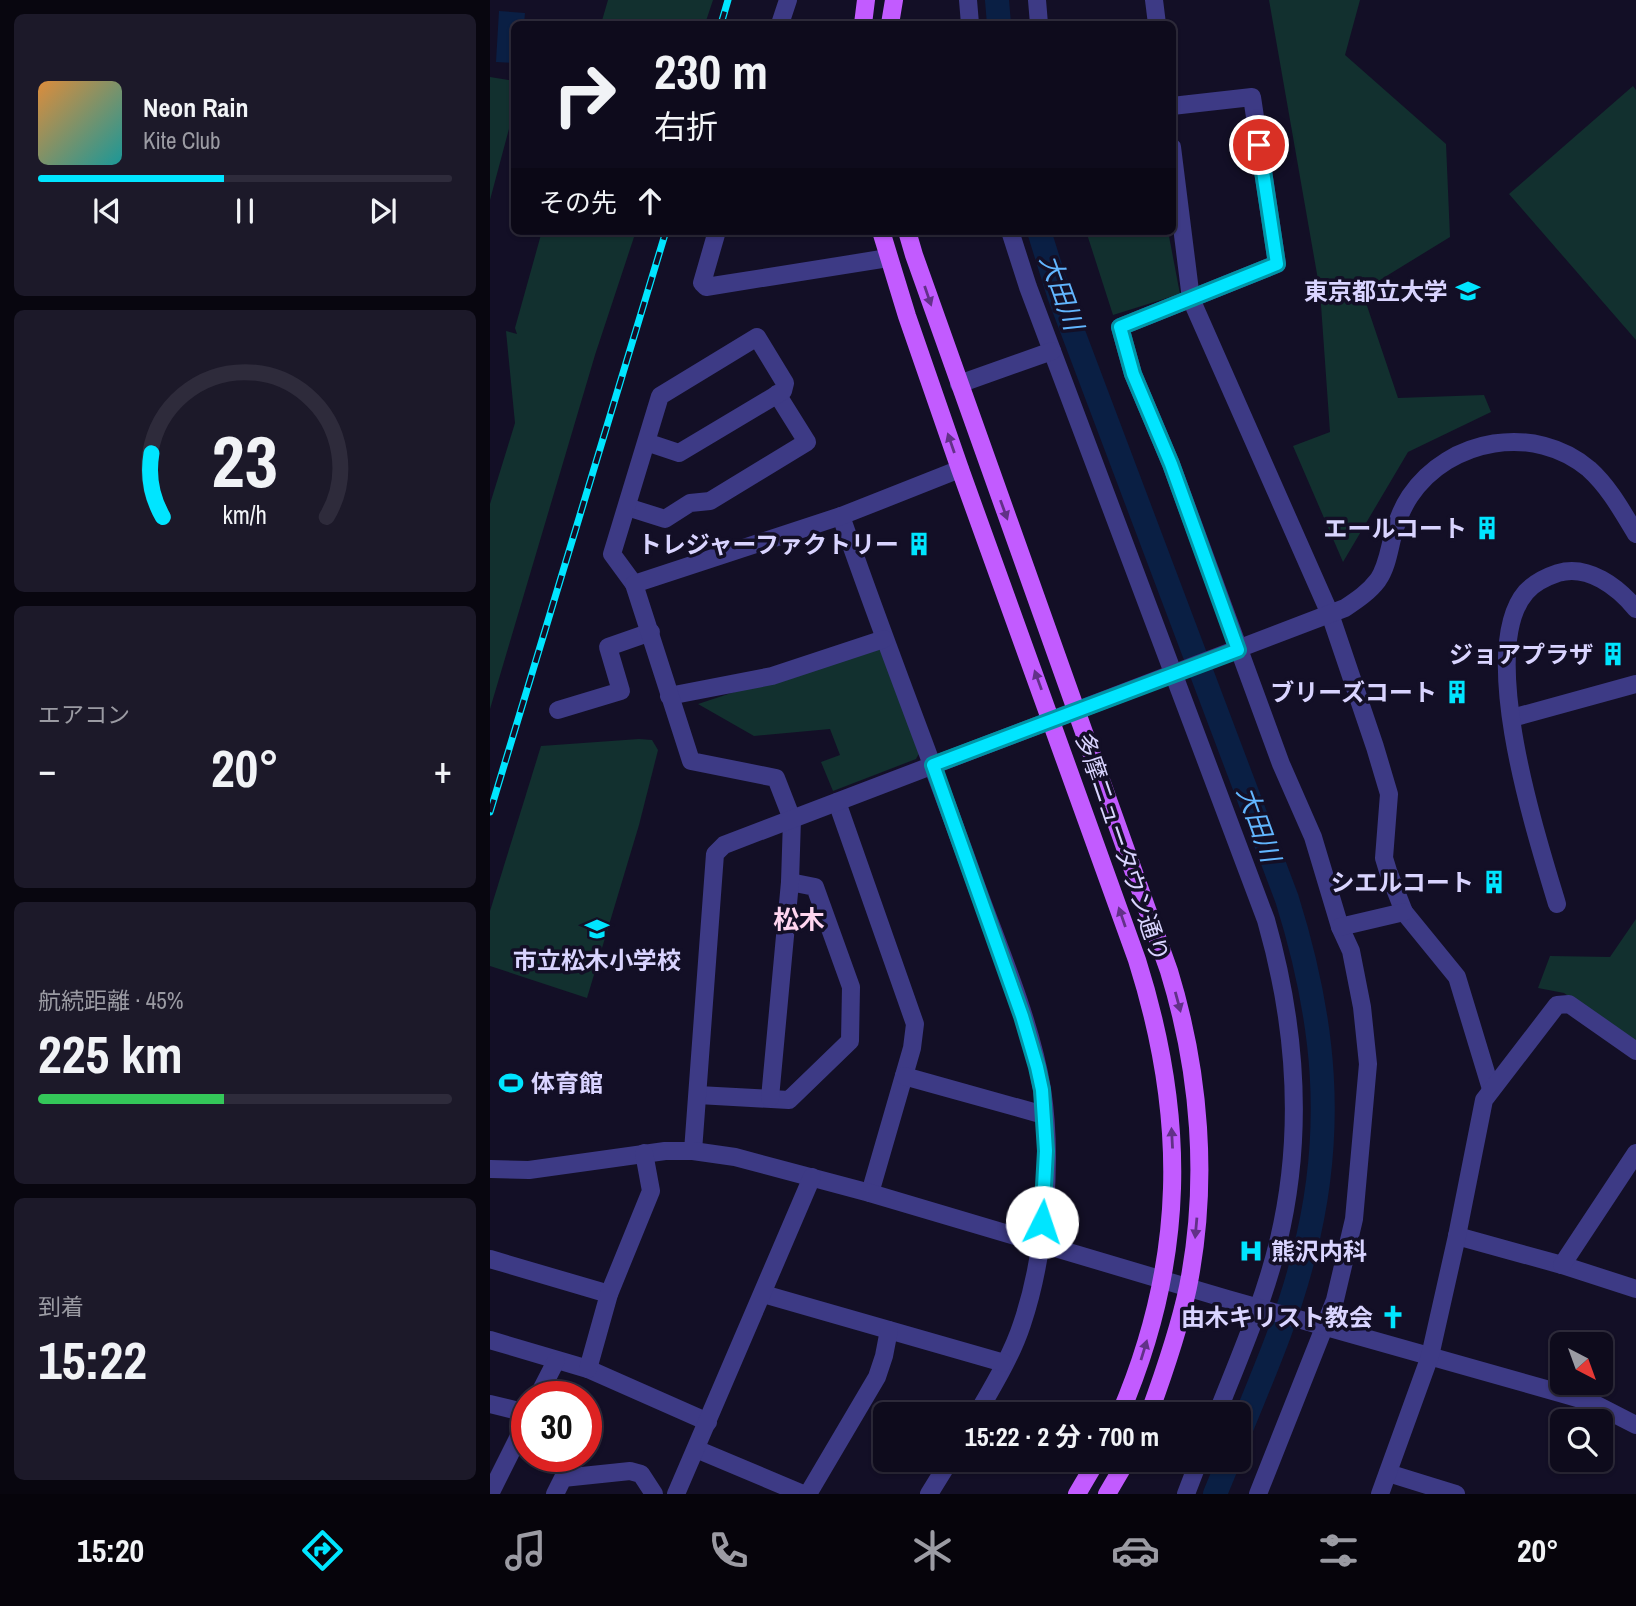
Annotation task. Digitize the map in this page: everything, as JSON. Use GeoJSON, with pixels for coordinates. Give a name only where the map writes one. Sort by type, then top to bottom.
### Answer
{"type":"FeatureCollection","features":[{"type":"Feature","properties":{"kind":"main road"},"geometry":{"type":"LineString","coordinates":[[863,21],[866,0]]}},
{"type":"Feature","properties":{"kind":"main road"},"geometry":{"type":"LineString","coordinates":[[890,21],[894,0]]}},
{"type":"Feature","properties":{"kind":"main road","name":"多摩ニュータウン通り"},"geometry":{"type":"LineString","coordinates":[[882,235],[960,469],[1137,960],[1152,1006],[1164,1063],[1170,1102],[1174,1173],[1172,1202],[1162,1279],[1143,1357],[1125,1402]]}},
{"type":"Feature","properties":{"kind":"main road","name":"多摩ニュータウン通り"},"geometry":{"type":"LineString","coordinates":[[908,235],[1168,971],[1185,1033],[1194,1091],[1199,1152],[1197,1212],[1188,1287],[1153,1402]]}},
{"type":"Feature","properties":{"kind":"main road"},"geometry":{"type":"LineString","coordinates":[[1077,1494],[1090,1472]]}},
{"type":"Feature","properties":{"kind":"main road"},"geometry":{"type":"LineString","coordinates":[[1107,1494],[1120,1472]]}},
{"type":"Feature","properties":{"kind":"street"},"geometry":{"type":"LineString","coordinates":[[781,21],[788,0]]}},
{"type":"Feature","properties":{"kind":"street"},"geometry":{"type":"LineString","coordinates":[[968,0],[970,21]]}},
{"type":"Feature","properties":{"kind":"street"},"geometry":{"type":"LineString","coordinates":[[1037,0],[1039,21]]}},
{"type":"Feature","properties":{"kind":"street"},"geometry":{"type":"LineString","coordinates":[[1154,0],[1157,21]]}},
{"type":"Feature","properties":{"kind":"street"},"geometry":{"type":"LineString","coordinates":[[1176,106],[1252,97],[1277,264],[1120,327],[1133,374],[1171,464],[1281,764],[1313,837],[1340,927],[1351,951],[1362,1007],[1367,1064],[1354,1219],[1335,1300],[1258,1494]]}},
{"type":"Feature","properties":{"kind":"street"},"geometry":{"type":"LineString","coordinates":[[1176,205],[1191,299],[1330,614],[1375,747],[1389,794],[1384,858],[1404,912],[1457,977],[1491,1089]]}},
{"type":"Feature","properties":{"kind":"street"},"geometry":{"type":"LineString","coordinates":[[717,235],[702,282],[706,287],[888,258]]}},
{"type":"Feature","properties":{"kind":"street"},"geometry":{"type":"LineString","coordinates":[[1011,235],[1052,351],[1180,672],[1266,920],[1291,1035],[1294,1106],[1287,1203],[1264,1309],[1222,1402]]}},
{"type":"Feature","properties":{"kind":"street"},"geometry":{"type":"LineString","coordinates":[[646,442],[679,453],[783,391],[785,383],[757,337],[660,396],[646,442],[627,507],[612,554],[634,584],[691,761],[776,778],[792,819],[790,882],[770,1098]]}},
{"type":"Feature","properties":{"kind":"street"},"geometry":{"type":"LineString","coordinates":[[959,384],[1052,351]]}},
{"type":"Feature","properties":{"kind":"street"},"geometry":{"type":"LineString","coordinates":[[627,507],[666,519],[690,503],[710,501],[807,442],[778,394]]}},
{"type":"Feature","properties":{"kind":"street"},"geometry":{"type":"LineString","coordinates":[[693,1151],[715,854],[724,845],[1330,614],[1360,598],[1377,582],[1383,572],[1401,512],[1419,484],[1450,458],[1477,447],[1506,441],[1528,443],[1542,445],[1571,457],[1602,482],[1636,534]]}},
{"type":"Feature","properties":{"kind":"street"},"geometry":{"type":"LineString","coordinates":[[634,584],[841,516],[960,469]]}},
{"type":"Feature","properties":{"kind":"street"},"geometry":{"type":"LineString","coordinates":[[841,516],[884,639],[933,765],[1022,1016],[1037,1067],[1046,1151],[1040,1243],[1034,1284],[1021,1327],[983,1402]]}},
{"type":"Feature","properties":{"kind":"street"},"geometry":{"type":"LineString","coordinates":[[1557,904],[1524,791],[1507,684],[1508,635],[1525,593],[1542,579],[1561,572],[1581,572],[1600,578],[1636,608]]}},
{"type":"Feature","properties":{"kind":"street"},"geometry":{"type":"LineString","coordinates":[[558,710],[621,691],[608,647],[651,632]]}},
{"type":"Feature","properties":{"kind":"street"},"geometry":{"type":"LineString","coordinates":[[669,696],[772,676],[884,639]]}},
{"type":"Feature","properties":{"kind":"street"},"geometry":{"type":"LineString","coordinates":[[1512,718],[1636,684]]}},
{"type":"Feature","properties":{"kind":"street"},"geometry":{"type":"LineString","coordinates":[[837,802],[916,1032],[870,1193]]}},
{"type":"Feature","properties":{"kind":"street"},"geometry":{"type":"LineString","coordinates":[[698,1095],[789,1100],[850,1041],[851,987],[815,887],[790,882]]}},
{"type":"Feature","properties":{"kind":"street"},"geometry":{"type":"LineString","coordinates":[[1340,927],[1404,912]]}},
{"type":"Feature","properties":{"kind":"street"},"geometry":{"type":"LineString","coordinates":[[1380,1494],[1430,1356],[1484,1100],[1557,1005],[1569,1004],[1636,1051]]}},
{"type":"Feature","properties":{"kind":"street"},"geometry":{"type":"LineString","coordinates":[[904,1076],[1044,1115]]}},
{"type":"Feature","properties":{"kind":"street"},"geometry":{"type":"LineString","coordinates":[[490,1169],[529,1170],[644,1153],[693,1151],[735,1157],[870,1193],[1324,1327],[1591,1402],[1636,1425]]}},
{"type":"Feature","properties":{"kind":"street"},"geometry":{"type":"LineString","coordinates":[[588,1369],[609,1294],[651,1191],[644,1153]]}},
{"type":"Feature","properties":{"kind":"street"},"geometry":{"type":"LineString","coordinates":[[1562,1265],[1636,1153]]}},
{"type":"Feature","properties":{"kind":"street"},"geometry":{"type":"LineString","coordinates":[[676,1494],[811,1177]]}},
{"type":"Feature","properties":{"kind":"street"},"geometry":{"type":"LineString","coordinates":[[1457,1236],[1636,1289]]}},
{"type":"Feature","properties":{"kind":"street"},"geometry":{"type":"LineString","coordinates":[[490,1259],[609,1294]]}},
{"type":"Feature","properties":{"kind":"street"},"geometry":{"type":"LineString","coordinates":[[763,1294],[1004,1363]]}},
{"type":"Feature","properties":{"kind":"street"},"geometry":{"type":"LineString","coordinates":[[808,1494],[877,1377],[889,1330]]}},
{"type":"Feature","properties":{"kind":"street"},"geometry":{"type":"LineString","coordinates":[[490,1340],[588,1369],[708,1422]]}},
{"type":"Feature","properties":{"kind":"street"},"geometry":{"type":"LineString","coordinates":[[546,1381],[556,1361]]}},
{"type":"Feature","properties":{"kind":"street"},"geometry":{"type":"LineString","coordinates":[[490,1404],[511,1409]]}},
{"type":"Feature","properties":{"kind":"street"},"geometry":{"type":"LineString","coordinates":[[493,1482],[511,1449]]}},
{"type":"Feature","properties":{"kind":"street"},"geometry":{"type":"LineString","coordinates":[[696,1449],[803,1494]]}},
{"type":"Feature","properties":{"kind":"street"},"geometry":{"type":"LineString","coordinates":[[555,1494],[563,1478],[630,1471],[641,1474],[654,1494]]}},
{"type":"Feature","properties":{"kind":"street"},"geometry":{"type":"LineString","coordinates":[[929,1494],[943,1472]]}},
{"type":"Feature","properties":{"kind":"street"},"geometry":{"type":"LineString","coordinates":[[1185,1494],[1194,1472]]}},
{"type":"Feature","properties":{"kind":"street"},"geometry":{"type":"LineString","coordinates":[[1388,1473],[1456,1494]]}},
{"type":"Feature","properties":{"kind":"green space"},"geometry":{"type":"Polygon","coordinates":[[[608,0],[713,0],[706,21],[602,21],[608,0]]]}},
{"type":"Feature","properties":{"kind":"green space"},"geometry":{"type":"Polygon","coordinates":[[[1269,0],[1360,0],[1345,55],[1446,144],[1450,237],[1362,291],[1398,398],[1484,395],[1491,412],[1408,452],[1343,562],[1293,446],[1330,432],[1320,291],[1269,0]]]}},
{"type":"Feature","properties":{"kind":"green space"},"geometry":{"type":"Polygon","coordinates":[[[490,77],[511,80],[511,121],[490,200],[490,77]]]}},
{"type":"Feature","properties":{"kind":"green space"},"geometry":{"type":"Polygon","coordinates":[[[1633,86],[1636,90],[1636,340],[1509,194],[1633,86]]]}},
{"type":"Feature","properties":{"kind":"green space"},"geometry":{"type":"Polygon","coordinates":[[[541,235],[635,235],[595,355],[490,709],[490,504],[515,423],[506,331],[517,334],[515,328],[541,235]]]}},
{"type":"Feature","properties":{"kind":"green space"},"geometry":{"type":"Polygon","coordinates":[[[1087,235],[1169,235],[1180,294],[1113,315],[1087,235]]]}},
{"type":"Feature","properties":{"kind":"green space"},"geometry":{"type":"Polygon","coordinates":[[[880,644],[921,750],[916,759],[833,791],[821,762],[840,755],[830,729],[754,736],[698,704],[880,644]]]}},
{"type":"Feature","properties":{"kind":"green space"},"geometry":{"type":"Polygon","coordinates":[[[652,740],[658,750],[639,825],[587,998],[490,966],[490,911],[541,746],[652,740]]]}},
{"type":"Feature","properties":{"kind":"green space"},"geometry":{"type":"Polygon","coordinates":[[[1636,919],[1636,1042],[1564,993],[1538,988],[1550,956],[1610,957],[1636,919]]]}},
{"type":"Feature","properties":{"kind":"water"},"geometry":{"type":"Polygon","coordinates":[[[499,11],[525,13],[524,21],[511,21],[511,63],[496,62],[499,11]]]}},
{"type":"Feature","properties":{"kind":"waterway","name":"大田川"},"geometry":{"type":"LineString","coordinates":[[997,0],[999,21]]}},
{"type":"Feature","properties":{"kind":"waterway","name":"大田川"},"geometry":{"type":"LineString","coordinates":[[1040,235],[1059,295],[1287,899],[1300,944],[1318,1032],[1323,1119],[1314,1208],[1291,1300],[1251,1404]]}},
{"type":"Feature","properties":{"kind":"waterway","name":"大田川"},"geometry":{"type":"LineString","coordinates":[[1215,1494],[1224,1472]]}},
{"type":"Feature","properties":{"kind":"railway"},"geometry":{"type":"LineString","coordinates":[[722,21],[728,0]]}},
{"type":"Feature","properties":{"kind":"railway"},"geometry":{"type":"LineString","coordinates":[[490,812],[665,235]]}},
{"type":"Feature","properties":{"kind":"place","name":"東京都立大学"},"geometry":{"type":"Point","coordinates":[1468,291]}},
{"type":"Feature","properties":{"kind":"place","name":"エールコート"},"geometry":{"type":"Point","coordinates":[1487,528]}},
{"type":"Feature","properties":{"kind":"place","name":"トレジャーファクトリー"},"geometry":{"type":"Point","coordinates":[919,544]}},
{"type":"Feature","properties":{"kind":"place","name":"ジョアプラザ"},"geometry":{"type":"Point","coordinates":[1613,654]}},
{"type":"Feature","properties":{"kind":"place","name":"ブリーズコート"},"geometry":{"type":"Point","coordinates":[1457,692]}},
{"type":"Feature","properties":{"kind":"place","name":"シエルコート"},"geometry":{"type":"Point","coordinates":[1494,882]}},
{"type":"Feature","properties":{"kind":"place","name":"市立松木小学校"},"geometry":{"type":"Point","coordinates":[597,929]}},
{"type":"Feature","properties":{"kind":"place","name":"体育館"},"geometry":{"type":"Point","coordinates":[511,1083]}},
{"type":"Feature","properties":{"kind":"place","name":"熊沢内科"},"geometry":{"type":"Point","coordinates":[1251,1251]}},
{"type":"Feature","properties":{"kind":"place","name":"由木キリスト教会"},"geometry":{"type":"Point","coordinates":[1393,1317]}},
{"type":"Feature","properties":{"kind":"district","name":"松木"},"geometry":{"type":"Point","coordinates":[799,919]}},
{"type":"Feature","properties":{"kind":"route"},"geometry":{"type":"LineString","coordinates":[[1042,1222],[1046,1151],[1042,1090],[1037,1067],[1022,1016],[933,765],[1238,650],[1171,464],[1133,374],[1120,327],[1277,264],[1259,145]]}}]}
